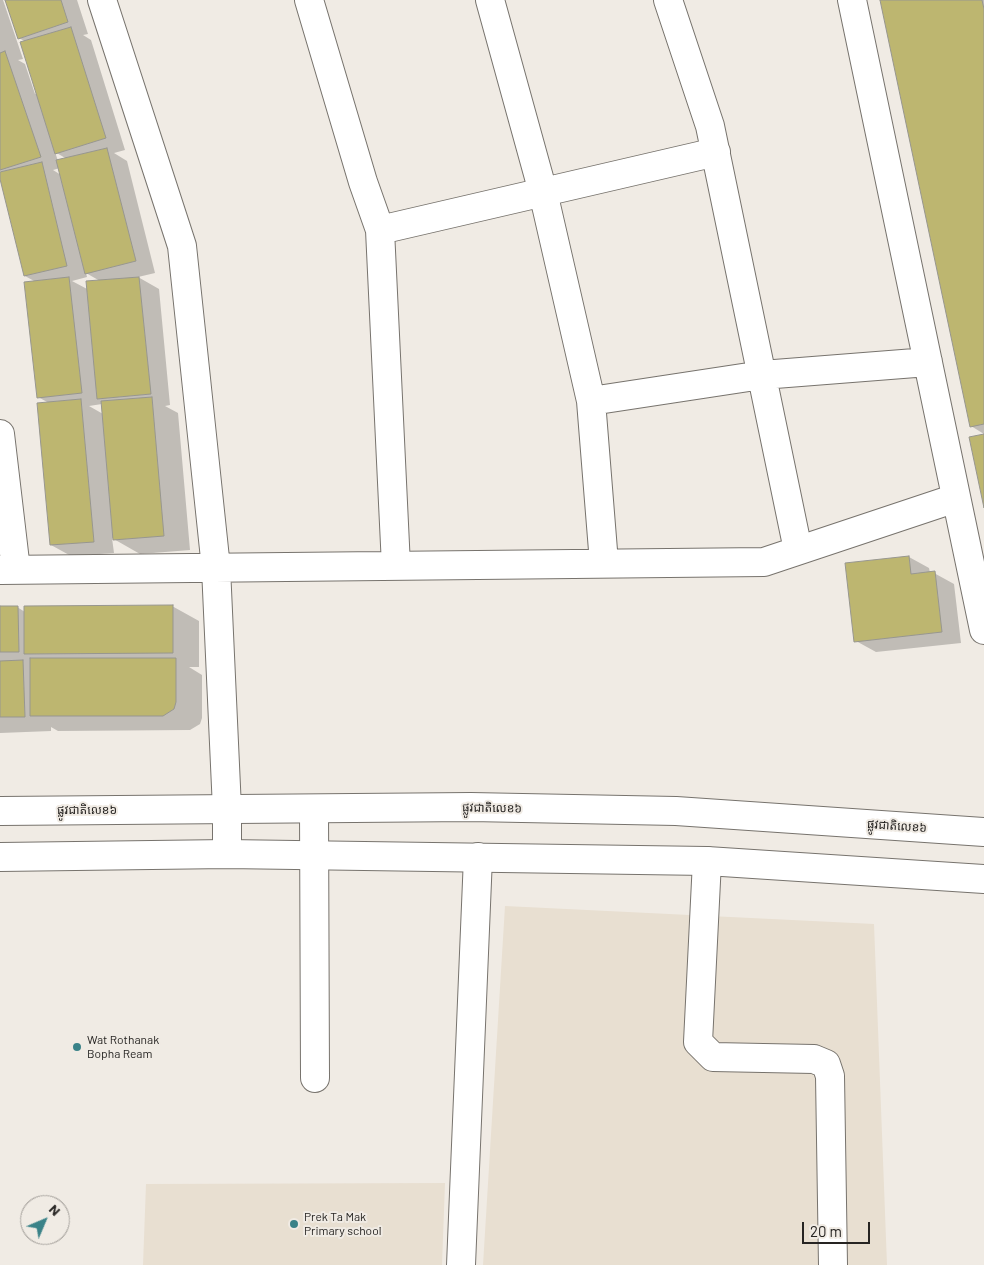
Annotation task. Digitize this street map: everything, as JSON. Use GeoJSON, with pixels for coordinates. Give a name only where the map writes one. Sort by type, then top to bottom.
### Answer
{"type":"FeatureCollection","features":[{"type":"Feature","properties":{"kind":"main road"},"geometry":{"type":"LineString","coordinates":[[102,0],[182,246],[216,568],[227,809],[227,854]]}},
{"type":"Feature","properties":{"kind":"main road"},"geometry":{"type":"LineString","coordinates":[[309,0],[363,182],[380,230],[396,566]]}},
{"type":"Feature","properties":{"kind":"main road"},"geometry":{"type":"LineString","coordinates":[[490,0],[543,192],[591,401],[604,563]]}},
{"type":"Feature","properties":{"kind":"main road"},"geometry":{"type":"LineString","coordinates":[[668,0],[710,126],[798,550]]}},
{"type":"Feature","properties":{"kind":"main road"},"geometry":{"type":"LineString","coordinates":[[852,0],[984,630]]}},
{"type":"Feature","properties":{"kind":"main road"},"geometry":{"type":"LineString","coordinates":[[380,230],[716,152]]}},
{"type":"Feature","properties":{"kind":"main road"},"geometry":{"type":"LineString","coordinates":[[591,401],[762,375],[928,362]]}},
{"type":"Feature","properties":{"kind":"main road"},"geometry":{"type":"LineString","coordinates":[[0,434],[8,570],[764,562],[956,498]]}},
{"type":"Feature","properties":{"kind":"main road","name":"ផ្លូវជាតិលេខ៦"},"geometry":{"type":"LineString","coordinates":[[0,811],[471,807],[676,811],[984,832]]}},
{"type":"Feature","properties":{"kind":"main road"},"geometry":{"type":"LineString","coordinates":[[314,808],[315,1078]]}},
{"type":"Feature","properties":{"kind":"main road"},"geometry":{"type":"LineString","coordinates":[[0,856],[227,854],[707,861],[984,880]]}},
{"type":"Feature","properties":{"kind":"main road"},"geometry":{"type":"LineString","coordinates":[[461,1265],[478,857]]}},
{"type":"Feature","properties":{"kind":"main road"},"geometry":{"type":"LineString","coordinates":[[707,861],[698,1042],[713,1057],[814,1059],[826,1064],[830,1076],[833,1265]]}},
{"type":"Feature","properties":{"kind":"shaded area"},"geometry":{"type":"Polygon","coordinates":[[[505,906],[874,924],[887,1265],[483,1265],[505,906]]]}},
{"type":"Feature","properties":{"kind":"shaded area","name":"Prek Ta Mak Primary school"},"geometry":{"type":"Polygon","coordinates":[[[445,1183],[442,1265],[143,1265],[146,1184],[445,1183]]]}},
{"type":"Feature","properties":{"kind":"building"},"geometry":{"type":"Polygon","coordinates":[[[5,0],[61,0],[68,22],[18,39],[5,0]]]}},
{"type":"Feature","properties":{"kind":"building"},"geometry":{"type":"Polygon","coordinates":[[[880,0],[982,0],[984,9],[984,424],[970,427],[880,0]]]}},
{"type":"Feature","properties":{"kind":"building"},"geometry":{"type":"Polygon","coordinates":[[[71,27],[106,138],[55,154],[20,42],[71,27]]]}},
{"type":"Feature","properties":{"kind":"building"},"geometry":{"type":"Polygon","coordinates":[[[5,51],[41,157],[0,170],[0,53],[5,51]]]}},
{"type":"Feature","properties":{"kind":"building"},"geometry":{"type":"Polygon","coordinates":[[[107,148],[136,261],[85,274],[56,160],[107,148]]]}},
{"type":"Feature","properties":{"kind":"building"},"geometry":{"type":"Polygon","coordinates":[[[42,162],[67,266],[24,276],[0,179],[0,172],[42,162]]]}},
{"type":"Feature","properties":{"kind":"building"},"geometry":{"type":"Polygon","coordinates":[[[69,277],[82,393],[37,398],[24,282],[69,277]]]}},
{"type":"Feature","properties":{"kind":"building"},"geometry":{"type":"Polygon","coordinates":[[[139,277],[151,394],[97,399],[86,281],[139,277]]]}},
{"type":"Feature","properties":{"kind":"building"},"geometry":{"type":"Polygon","coordinates":[[[152,397],[164,536],[113,540],[101,401],[152,397]]]}},
{"type":"Feature","properties":{"kind":"building"},"geometry":{"type":"Polygon","coordinates":[[[81,399],[94,542],[50,545],[37,403],[81,399]]]}},
{"type":"Feature","properties":{"kind":"building"},"geometry":{"type":"Polygon","coordinates":[[[984,434],[984,508],[969,437],[984,434]]]}},
{"type":"Feature","properties":{"kind":"building"},"geometry":{"type":"Polygon","coordinates":[[[909,556],[911,574],[935,571],[942,632],[854,642],[845,563],[909,556]]]}},
{"type":"Feature","properties":{"kind":"building"},"geometry":{"type":"Polygon","coordinates":[[[173,605],[173,653],[24,654],[24,606],[173,605]]]}},
{"type":"Feature","properties":{"kind":"building"},"geometry":{"type":"Polygon","coordinates":[[[0,606],[18,606],[19,652],[0,652],[0,606]]]}},
{"type":"Feature","properties":{"kind":"building"},"geometry":{"type":"Polygon","coordinates":[[[30,658],[176,658],[176,702],[174,709],[163,716],[30,716],[30,658]]]}},
{"type":"Feature","properties":{"kind":"building"},"geometry":{"type":"Polygon","coordinates":[[[23,660],[25,717],[0,717],[0,661],[23,660]]]}},
{"type":"Feature","properties":{"kind":"place","name":"Wat Rothanak Bopha Ream"},"geometry":{"type":"Point","coordinates":[77,1047]}},
{"type":"Feature","properties":{"kind":"place","name":"Prek Ta Mak Primary school"},"geometry":{"type":"Point","coordinates":[294,1224]}}]}
